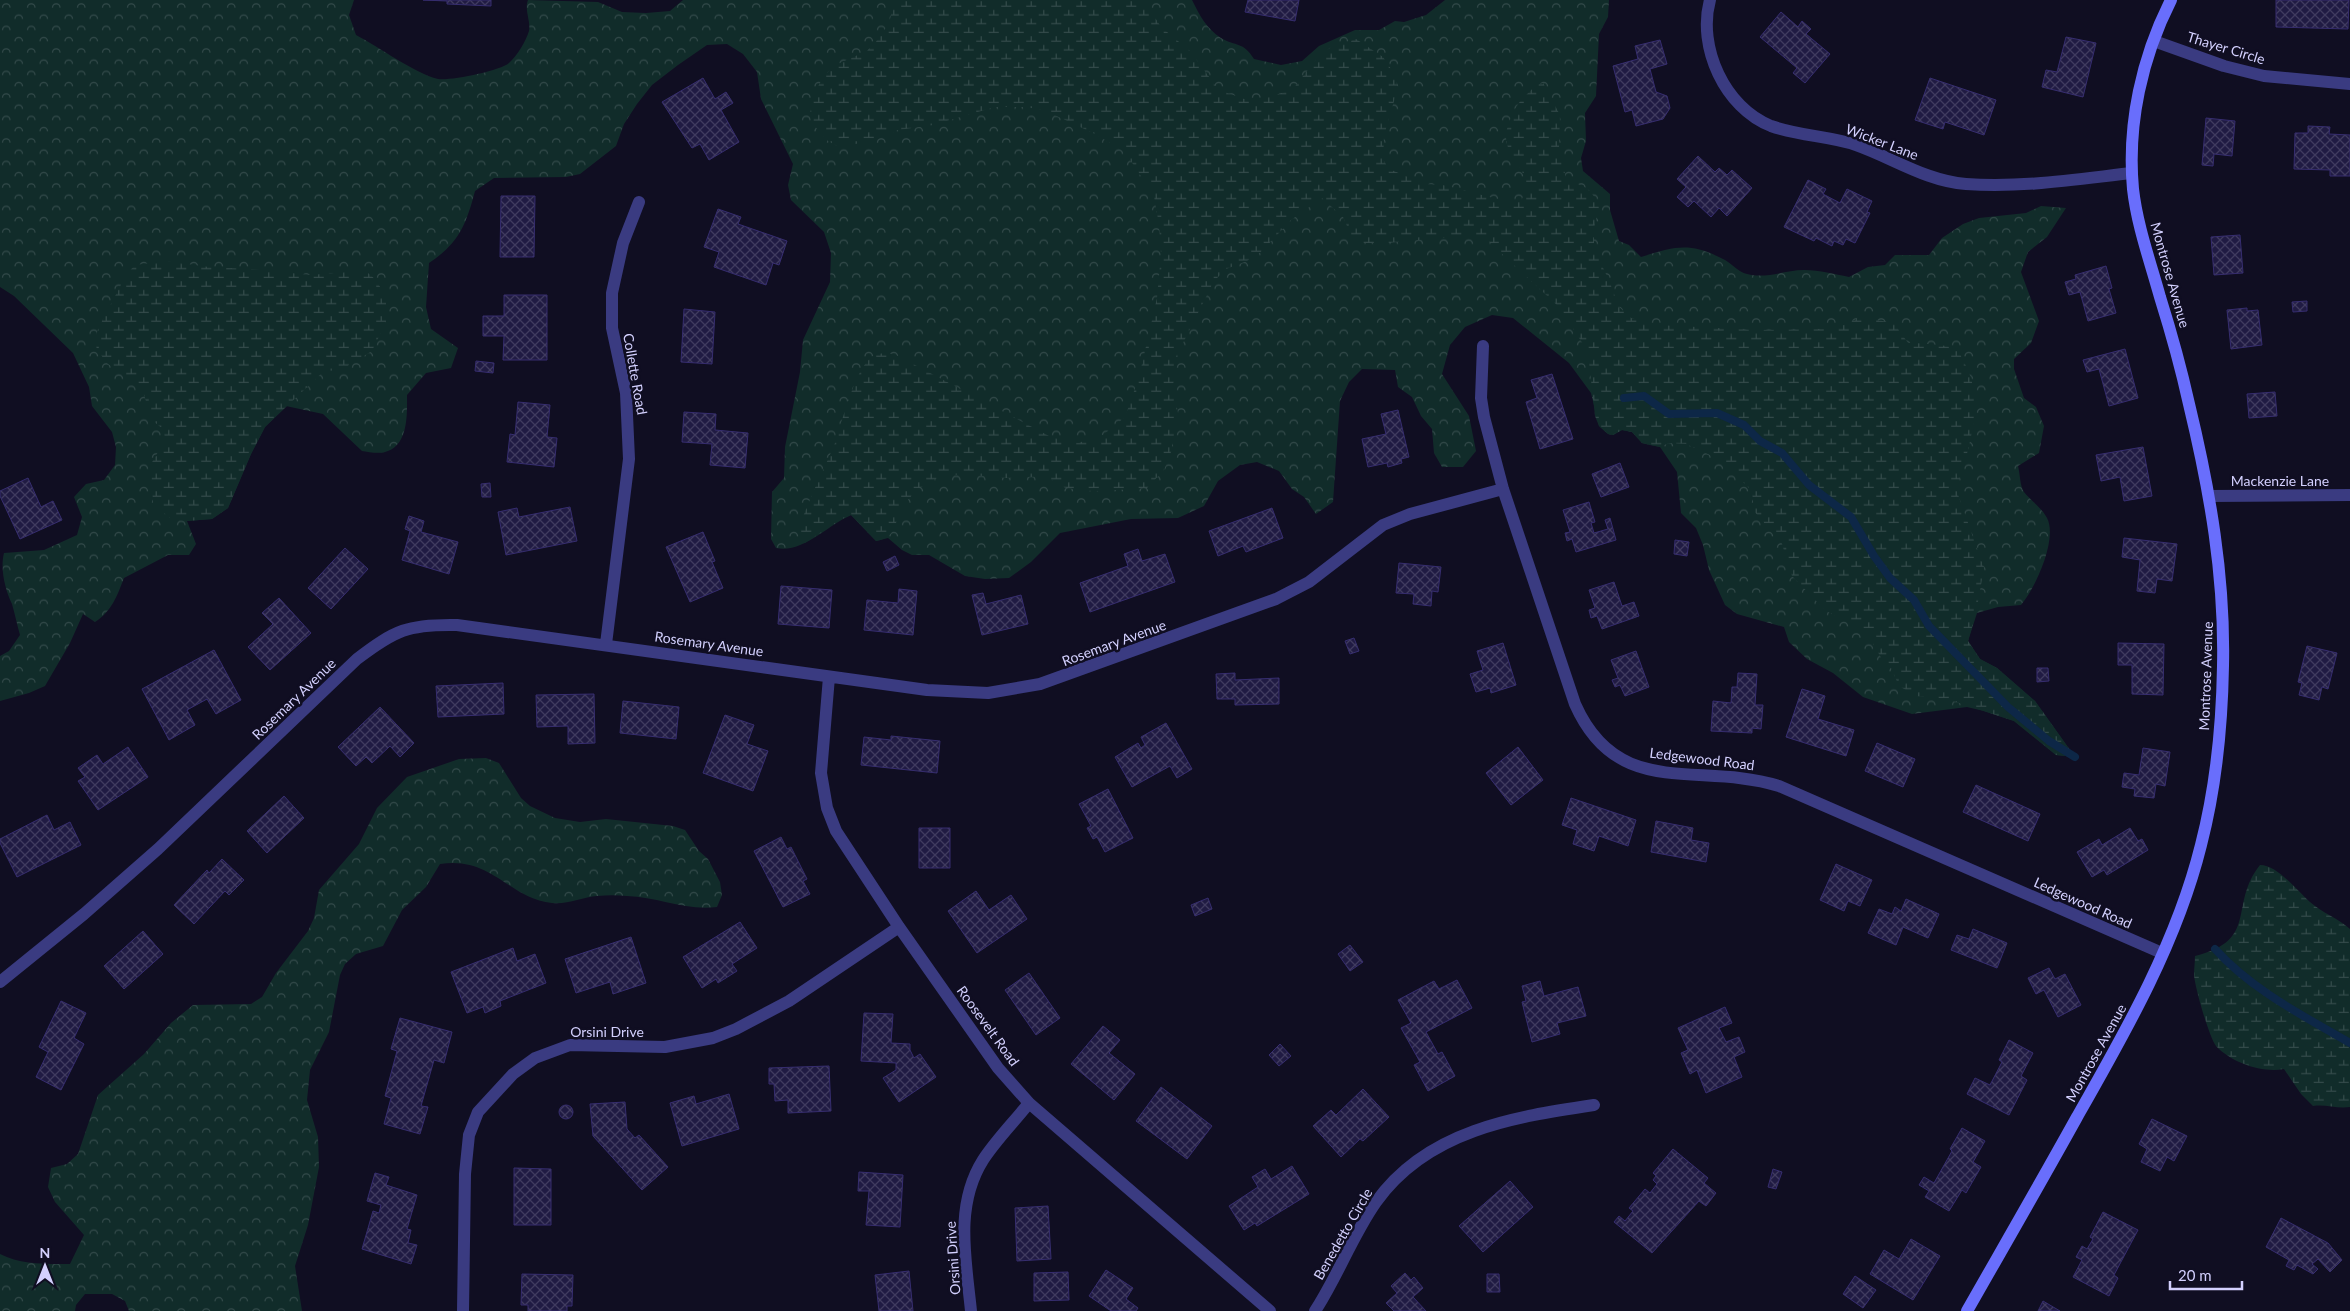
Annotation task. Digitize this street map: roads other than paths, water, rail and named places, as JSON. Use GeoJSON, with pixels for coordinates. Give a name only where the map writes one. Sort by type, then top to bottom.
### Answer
{"type":"FeatureCollection","features":[{"type":"Feature","properties":{"kind":"main road","name":"Montrose Avenue"},"geometry":{"type":"LineString","coordinates":[[1967,1311],[2129,1026],[2162,953],[2200,849],[2215,770],[2223,670],[2223,614],[2220,563],[2210,496],[2189,404],[2140,225],[2132,173],[2132,142],[2141,83],[2154,41],[2171,0]]}},
{"type":"Feature","properties":{"kind":"street","name":"Wicker Lane"},"geometry":{"type":"LineString","coordinates":[[1710,0],[1707,26],[1710,46],[1720,77],[1741,106],[1755,118],[1770,125],[1855,145],[1924,175],[1955,183],[2016,184],[2132,173]]}},
{"type":"Feature","properties":{"kind":"street","name":"Thayer Circle"},"geometry":{"type":"LineString","coordinates":[[2154,41],[2224,66],[2264,76],[2350,84]]}},
{"type":"Feature","properties":{"kind":"street","name":"Collette Road"},"geometry":{"type":"LineString","coordinates":[[606,644],[626,494],[630,440],[626,393],[612,328],[612,293],[623,243],[639,202]]}},
{"type":"Feature","properties":{"kind":"street","name":"Ledgewood Road"},"geometry":{"type":"LineString","coordinates":[[1483,346],[1483,411],[1503,489],[1575,704],[1588,729],[1597,741],[1614,755],[1633,765],[1647,769],[1759,781],[1779,786],[2162,953]]}},
{"type":"Feature","properties":{"kind":"street","name":"Rosemary Avenue"},"geometry":{"type":"LineString","coordinates":[[0,982],[84,914],[158,849],[357,660],[389,636],[406,628],[423,625],[456,625],[606,644],[927,690],[965,693],[998,692],[1059,679],[1299,589],[1324,572],[1371,532],[1396,518],[1503,489]]}},
{"type":"Feature","properties":{"kind":"street","name":"Mackenzie Lane"},"geometry":{"type":"LineString","coordinates":[[2210,496],[2350,496]]}},
{"type":"Feature","properties":{"kind":"street","name":"Roosevelt Road"},"geometry":{"type":"LineString","coordinates":[[828,677],[821,772],[827,808],[836,831],[900,928],[998,1068],[1029,1103],[1270,1311]]}},
{"type":"Feature","properties":{"kind":"street","name":"Orsini Drive"},"geometry":{"type":"LineString","coordinates":[[463,1311],[464,1174],[469,1136],[478,1112],[513,1074],[540,1055],[570,1045],[666,1047],[721,1035],[789,1001],[900,928]]}},
{"type":"Feature","properties":{"kind":"street","name":"Orsini Drive"},"geometry":{"type":"LineString","coordinates":[[971,1311],[964,1225],[969,1192],[983,1161],[1029,1103]]}},
{"type":"Feature","properties":{"kind":"street","name":"Benedetto Circle"},"geometry":{"type":"LineString","coordinates":[[1315,1311],[1376,1202],[1398,1176],[1419,1159],[1459,1137],[1506,1120],[1594,1105]]}},
{"type":"Feature","properties":{"kind":"waterway"},"geometry":{"type":"LineString","coordinates":[[1624,398],[1644,396],[1669,414],[1717,413],[1744,425],[1760,441],[1782,453],[1809,485],[1851,517],[1874,556],[1890,578],[1914,600],[1929,626],[2008,707],[2049,741],[2075,757]]}},
{"type":"Feature","properties":{"kind":"waterway"},"geometry":{"type":"LineString","coordinates":[[2215,949],[2229,964],[2278,1001],[2350,1043]]}}]}
